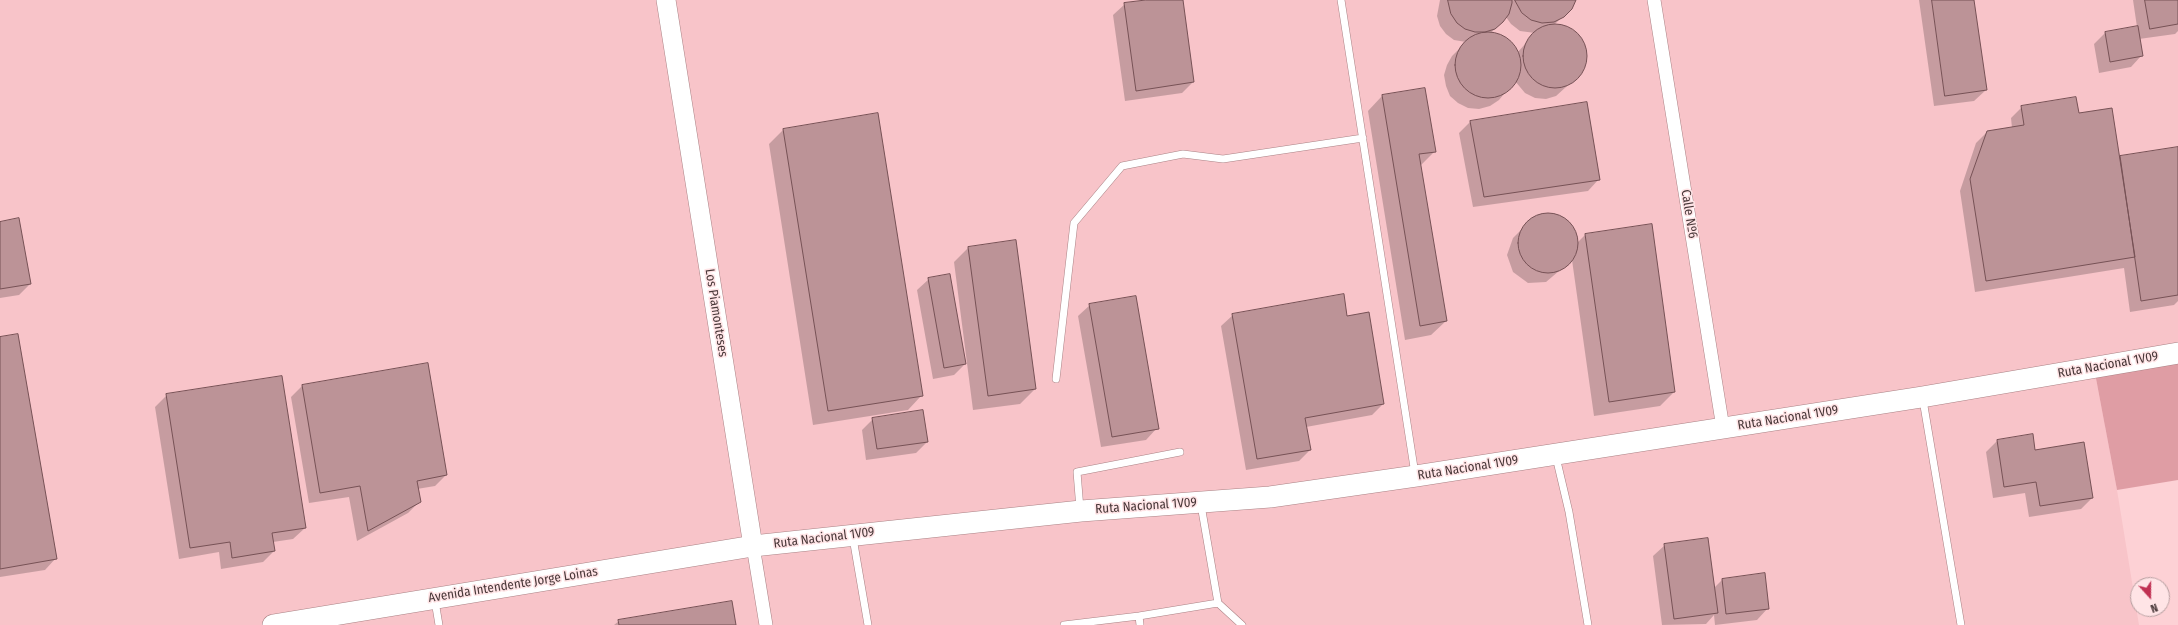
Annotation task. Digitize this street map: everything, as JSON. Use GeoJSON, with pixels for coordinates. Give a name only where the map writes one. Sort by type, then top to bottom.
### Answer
{"type":"FeatureCollection","features":[{"type":"Feature","properties":{"kind":"main road","name":"Los Piamonteses"},"geometry":{"type":"LineString","coordinates":[[666,0],[753,546]]}},
{"type":"Feature","properties":{"kind":"main road","name":"Ruta Nacional 1V09"},"geometry":{"type":"LineString","coordinates":[[753,546],[852,534],[1080,511],[1270,497],[1556,455],[1922,397],[2178,353]]}},
{"type":"Feature","properties":{"kind":"main road","name":"Avenida Intendente Jorge Loinas"},"geometry":{"type":"LineString","coordinates":[[273,625],[753,546]]}},
{"type":"Feature","properties":{"kind":"street","name":"Calle Nº6"},"geometry":{"type":"LineString","coordinates":[[1654,0],[1723,428]]}},
{"type":"Feature","properties":{"kind":"street","name":"Los Piamonteses"},"geometry":{"type":"LineString","coordinates":[[753,546],[766,625]]}},
{"type":"Feature","properties":{"kind":"lane"},"geometry":{"type":"LineString","coordinates":[[1341,0],[1416,476]]}},
{"type":"Feature","properties":{"kind":"lane"},"geometry":{"type":"LineString","coordinates":[[1056,379],[1074,223],[1122,166],[1183,154],[1223,159],[1363,138]]}},
{"type":"Feature","properties":{"kind":"lane"},"geometry":{"type":"LineString","coordinates":[[1922,397],[1961,625]]}},
{"type":"Feature","properties":{"kind":"lane"},"geometry":{"type":"LineString","coordinates":[[1080,511],[1077,472],[1180,452]]}},
{"type":"Feature","properties":{"kind":"lane"},"geometry":{"type":"LineString","coordinates":[[1556,455],[1569,512],[1588,625]]}},
{"type":"Feature","properties":{"kind":"lane"},"geometry":{"type":"LineString","coordinates":[[1200,502],[1218,603],[1242,625]]}},
{"type":"Feature","properties":{"kind":"lane"},"geometry":{"type":"LineString","coordinates":[[852,534],[868,625]]}},
{"type":"Feature","properties":{"kind":"lane"},"geometry":{"type":"LineString","coordinates":[[435,598],[439,625]]}},
{"type":"Feature","properties":{"kind":"lane"},"geometry":{"type":"LineString","coordinates":[[1064,625],[1139,616],[1218,603]]}},
{"type":"Feature","properties":{"kind":"lane"},"geometry":{"type":"LineString","coordinates":[[1139,616],[1140,625]]}},
{"type":"Feature","properties":{"kind":"shaded area"},"geometry":{"type":"Polygon","coordinates":[[[0,0],[666,0],[766,625],[0,625],[0,0]]]}},
{"type":"Feature","properties":{"kind":"shaded area"},"geometry":{"type":"Polygon","coordinates":[[[667,0],[2178,0],[2178,344],[2092,357],[2117,490],[2131,577],[2130,617],[2138,617],[2139,625],[769,625],[667,0]]]}},
{"type":"Feature","properties":{"kind":"shaded area"},"geometry":{"type":"Polygon","coordinates":[[[2178,348],[2178,480],[2117,490],[2092,357],[2178,348]]]}},
{"type":"Feature","properties":{"kind":"building"},"geometry":{"type":"Polygon","coordinates":[[[1146,0],[1183,0],[1194,82],[1136,91],[1124,3],[1146,0]]]}},
{"type":"Feature","properties":{"kind":"building"},"geometry":{"type":"Polygon","coordinates":[[[1448,0],[1512,0],[1512,3],[1509,14],[1495,29],[1485,32],[1475,32],[1465,29],[1457,23],[1451,14],[1448,0]]]}},
{"type":"Feature","properties":{"kind":"building"},"geometry":{"type":"Polygon","coordinates":[[[1515,0],[1576,0],[1572,9],[1564,17],[1554,22],[1542,23],[1531,20],[1522,13],[1515,0]]]}},
{"type":"Feature","properties":{"kind":"building"},"geometry":{"type":"Polygon","coordinates":[[[1932,0],[1974,0],[1987,90],[1945,96],[1932,0]]]}},
{"type":"Feature","properties":{"kind":"building"},"geometry":{"type":"Polygon","coordinates":[[[2145,0],[2178,0],[2178,24],[2150,29],[2145,0]]]}},
{"type":"Feature","properties":{"kind":"building"},"geometry":{"type":"Polygon","coordinates":[[[1555,24],[1573,30],[1581,38],[1587,56],[1581,74],[1573,82],[1555,88],[1537,82],[1529,74],[1523,56],[1529,38],[1537,30],[1555,24]]]}},
{"type":"Feature","properties":{"kind":"building"},"geometry":{"type":"Polygon","coordinates":[[[2138,26],[2143,56],[2110,62],[2105,32],[2138,26]]]}},
{"type":"Feature","properties":{"kind":"building"},"geometry":{"type":"Polygon","coordinates":[[[1488,32],[1500,35],[1511,42],[1518,53],[1521,65],[1518,77],[1511,88],[1500,95],[1488,98],[1476,95],[1465,88],[1458,77],[1455,65],[1458,53],[1465,42],[1476,35],[1488,32]]]}},
{"type":"Feature","properties":{"kind":"building"},"geometry":{"type":"Polygon","coordinates":[[[1425,88],[1436,152],[1419,154],[1447,321],[1420,326],[1382,95],[1425,88]]]}},
{"type":"Feature","properties":{"kind":"building"},"geometry":{"type":"Polygon","coordinates":[[[2076,97],[2079,113],[2112,108],[2135,257],[1986,281],[1970,179],[1987,131],[2024,125],[2021,106],[2076,97]]]}},
{"type":"Feature","properties":{"kind":"building"},"geometry":{"type":"Polygon","coordinates":[[[1587,102],[1600,180],[1484,197],[1470,121],[1587,102]]]}},
{"type":"Feature","properties":{"kind":"building"},"geometry":{"type":"Polygon","coordinates":[[[878,113],[923,396],[828,411],[783,129],[878,113]]]}},
{"type":"Feature","properties":{"kind":"building"},"geometry":{"type":"Polygon","coordinates":[[[2178,147],[2178,295],[2141,301],[2120,156],[2178,147]]]}},
{"type":"Feature","properties":{"kind":"building"},"geometry":{"type":"Polygon","coordinates":[[[1548,213],[1565,218],[1573,226],[1578,243],[1573,260],[1565,268],[1548,273],[1531,268],[1523,260],[1518,243],[1523,226],[1531,218],[1548,213]]]}},
{"type":"Feature","properties":{"kind":"building"},"geometry":{"type":"Polygon","coordinates":[[[19,218],[31,284],[0,289],[0,222],[19,218]]]}},
{"type":"Feature","properties":{"kind":"building"},"geometry":{"type":"Polygon","coordinates":[[[1652,224],[1675,392],[1609,402],[1585,234],[1652,224]]]}},
{"type":"Feature","properties":{"kind":"building"},"geometry":{"type":"Polygon","coordinates":[[[1016,240],[1036,389],[988,396],[968,247],[1016,240]]]}},
{"type":"Feature","properties":{"kind":"building"},"geometry":{"type":"Polygon","coordinates":[[[950,274],[966,364],[944,368],[928,278],[950,274]]]}},
{"type":"Feature","properties":{"kind":"building"},"geometry":{"type":"Polygon","coordinates":[[[1344,294],[1347,316],[1369,312],[1384,404],[1305,418],[1311,450],[1257,459],[1232,314],[1344,294]]]}},
{"type":"Feature","properties":{"kind":"building"},"geometry":{"type":"Polygon","coordinates":[[[1136,296],[1159,429],[1112,437],[1089,304],[1136,296]]]}},
{"type":"Feature","properties":{"kind":"building"},"geometry":{"type":"Polygon","coordinates":[[[18,334],[57,559],[0,569],[0,337],[18,334]]]}},
{"type":"Feature","properties":{"kind":"building"},"geometry":{"type":"Polygon","coordinates":[[[428,363],[447,475],[417,481],[421,502],[368,531],[360,486],[320,493],[302,385],[428,363]]]}},
{"type":"Feature","properties":{"kind":"building"},"geometry":{"type":"Polygon","coordinates":[[[282,376],[306,528],[272,533],[275,551],[232,558],[230,542],[190,548],[166,394],[282,376]]]}},
{"type":"Feature","properties":{"kind":"building"},"geometry":{"type":"Polygon","coordinates":[[[923,410],[928,442],[877,449],[872,418],[923,410]]]}},
{"type":"Feature","properties":{"kind":"building"},"geometry":{"type":"Polygon","coordinates":[[[2033,434],[2035,450],[2084,442],[2093,498],[2040,506],[2036,482],[2004,487],[1997,440],[2033,434]]]}},
{"type":"Feature","properties":{"kind":"building"},"geometry":{"type":"Polygon","coordinates":[[[1708,538],[1718,613],[1674,619],[1664,544],[1708,538]]]}},
{"type":"Feature","properties":{"kind":"building"},"geometry":{"type":"Polygon","coordinates":[[[1765,573],[1769,609],[1726,614],[1722,579],[1765,573]]]}},
{"type":"Feature","properties":{"kind":"building"},"geometry":{"type":"Polygon","coordinates":[[[732,601],[736,625],[619,625],[618,620],[732,601]]]}}]}
